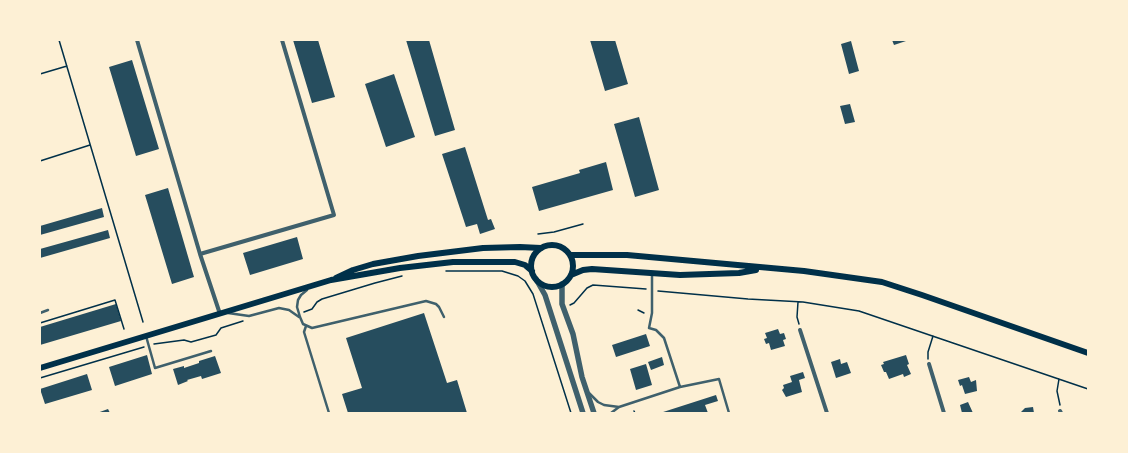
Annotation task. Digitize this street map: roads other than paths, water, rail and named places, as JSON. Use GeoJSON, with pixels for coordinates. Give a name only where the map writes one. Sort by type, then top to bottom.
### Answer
{"type":"FeatureCollection","features":[{"type":"Feature","properties":{"kind":"main road"},"geometry":{"type":"LineString","coordinates":[[40,368],[310,287],[331,280],[353,270],[394,260],[468,249],[501,247],[540,248],[557,245],[562,247],[570,255],[573,265],[571,275]]}},
{"type":"Feature","properties":{"kind":"main road"},"geometry":{"type":"LineString","coordinates":[[532,271],[532,260],[540,248]]}},
{"type":"Feature","properties":{"kind":"main road"},"geometry":{"type":"LineString","coordinates":[[570,255],[627,255],[812,272],[882,282],[1088,353]]}},
{"type":"Feature","properties":{"kind":"main road"},"geometry":{"type":"LineString","coordinates":[[331,280],[400,268],[453,262],[515,262],[525,265],[532,271],[536,279],[541,283],[551,286],[562,284],[571,275],[583,270],[592,269],[652,274],[699,275],[739,273],[765,268]]}},
{"type":"Feature","properties":{"kind":"street"},"geometry":{"type":"LineString","coordinates":[[137,40],[200,254],[222,313]]}},
{"type":"Feature","properties":{"kind":"street"},"geometry":{"type":"LineString","coordinates":[[200,254],[334,215],[282,40]]}},
{"type":"Feature","properties":{"kind":"street"},"geometry":{"type":"LineString","coordinates":[[536,279],[545,295],[583,413]]}},
{"type":"Feature","properties":{"kind":"street"},"geometry":{"type":"LineString","coordinates":[[562,284],[562,304],[573,334],[579,364],[594,413]]}},
{"type":"Feature","properties":{"kind":"street"},"geometry":{"type":"LineString","coordinates":[[800,330],[827,413]]}},
{"type":"Feature","properties":{"kind":"street"},"geometry":{"type":"LineString","coordinates":[[929,364],[944,413]]}},
{"type":"Feature","properties":{"kind":"lane"},"geometry":{"type":"LineString","coordinates":[[652,274],[652,313],[650,328],[656,330],[664,338],[680,387]]}},
{"type":"Feature","properties":{"kind":"lane"},"geometry":{"type":"LineString","coordinates":[[310,287],[298,300],[297,307],[303,324],[312,328],[426,302],[436,304],[444,316]]}},
{"type":"Feature","properties":{"kind":"lane"},"geometry":{"type":"LineString","coordinates":[[222,313],[249,316],[279,308],[289,310],[300,317]]}},
{"type":"Feature","properties":{"kind":"lane"},"geometry":{"type":"LineString","coordinates":[[40,313],[48,310]]}},
{"type":"Feature","properties":{"kind":"lane"},"geometry":{"type":"LineString","coordinates":[[306,326],[304,332],[329,413]]}},
{"type":"Feature","properties":{"kind":"lane"},"geometry":{"type":"LineString","coordinates":[[146,336],[155,368],[211,351]]}},
{"type":"Feature","properties":{"kind":"lane"},"geometry":{"type":"LineString","coordinates":[[611,413],[619,407],[680,387],[719,379],[730,413]]}},
{"type":"Feature","properties":{"kind":"lane"},"geometry":{"type":"LineString","coordinates":[[586,389],[598,402],[604,405],[619,407]]}}]}
